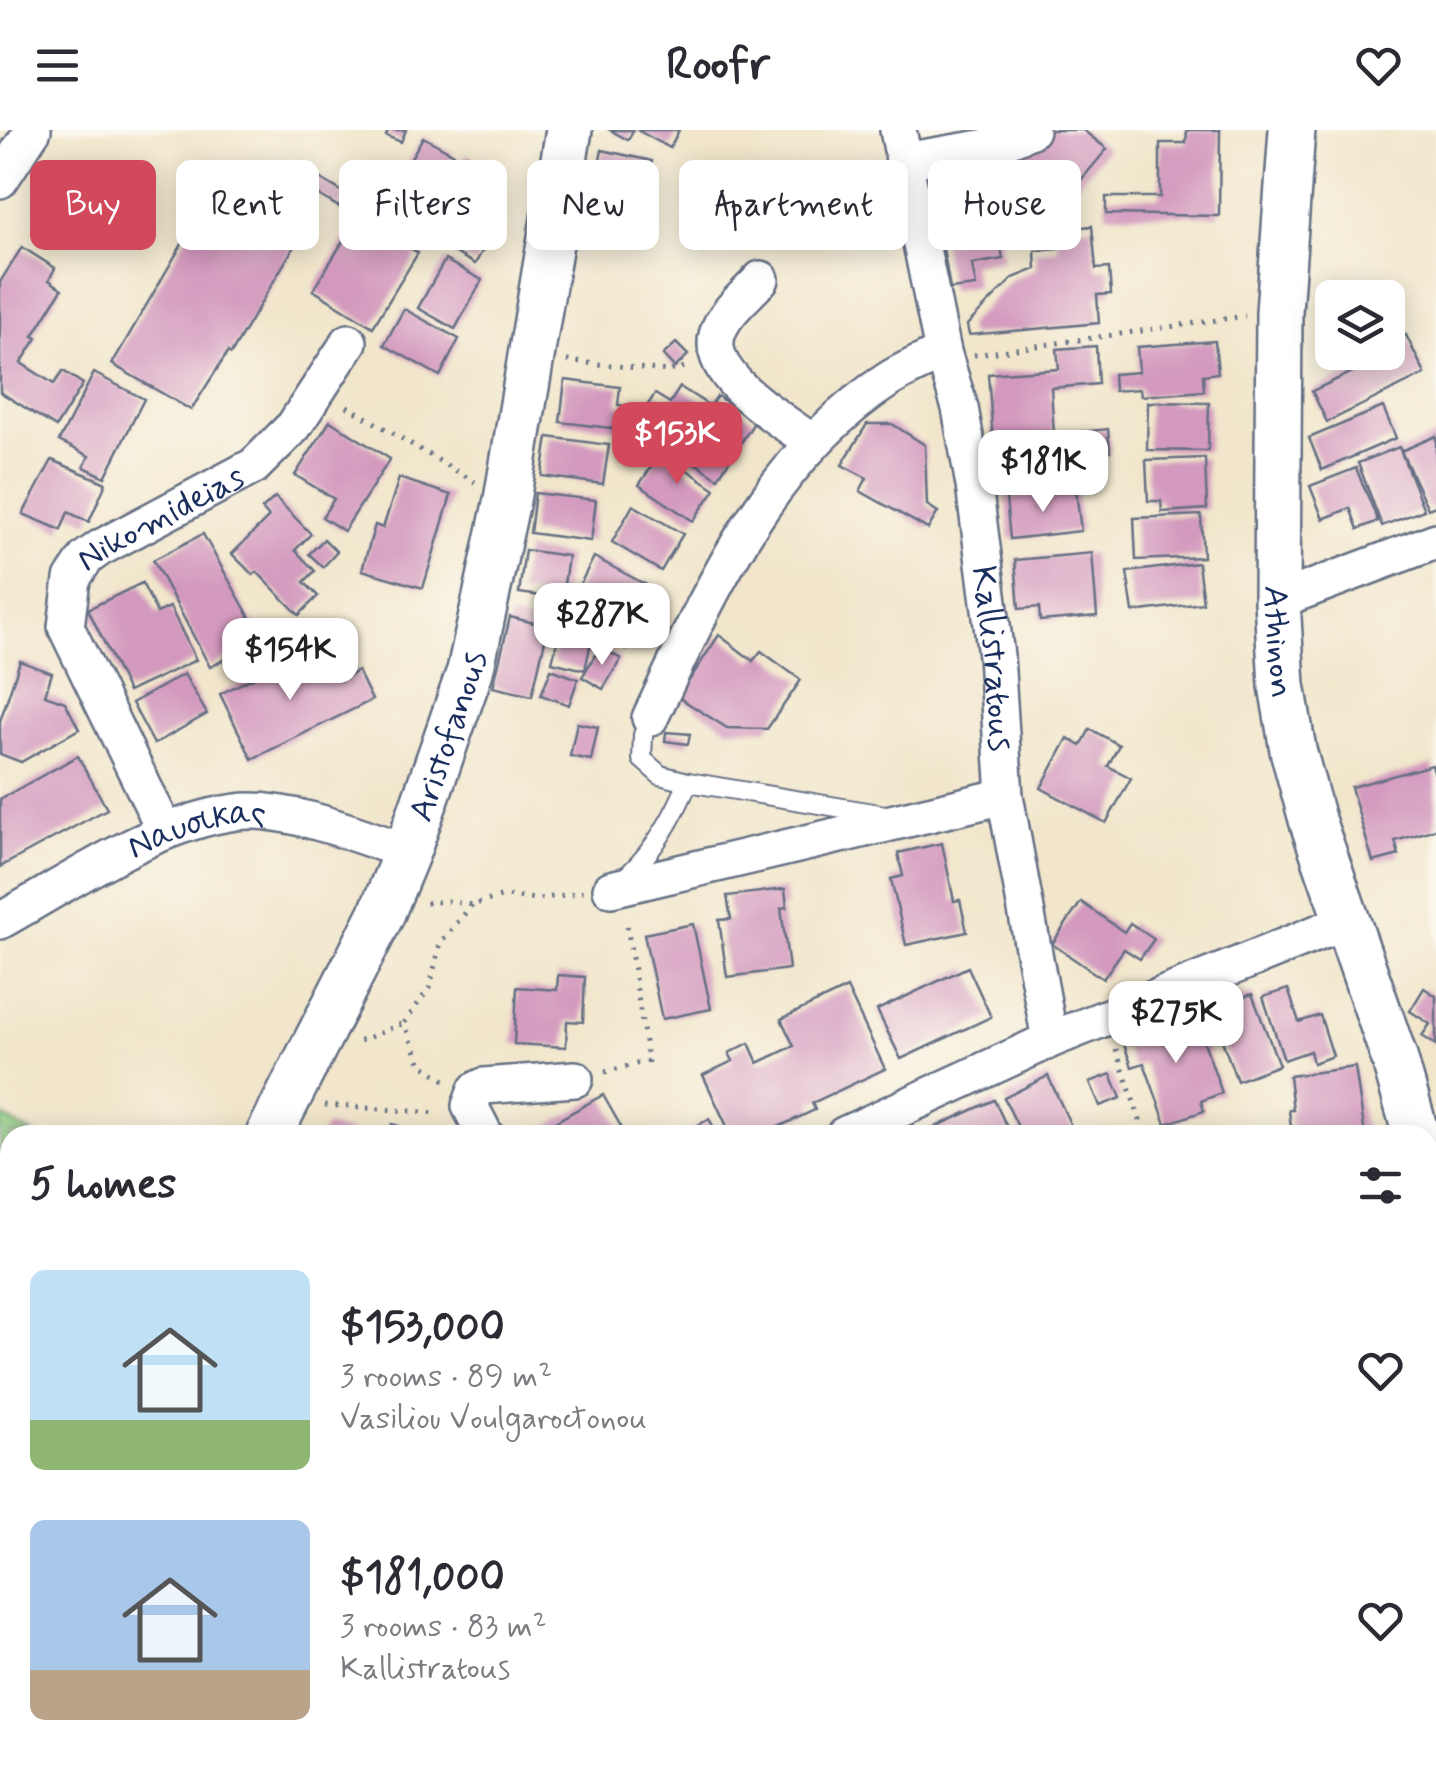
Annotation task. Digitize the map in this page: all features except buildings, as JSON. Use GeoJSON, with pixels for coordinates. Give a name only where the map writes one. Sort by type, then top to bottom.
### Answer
{"type":"FeatureCollection","features":[{"type":"Feature","properties":{"kind":"street"},"geometry":{"type":"LineString","coordinates":[[0,180],[34,130]]}},
{"type":"Feature","properties":{"kind":"street","name":"Kallistratous"},"geometry":{"type":"LineString","coordinates":[[1030,130],[993,146],[901,146],[974,486],[996,656],[1005,796],[1050,1040]]}},
{"type":"Feature","properties":{"kind":"street","name":"Athinon"},"geometry":{"type":"LineString","coordinates":[[1292,130],[1278,312],[1277,601],[1282,685],[1293,750],[1413,1125]]}},
{"type":"Feature","properties":{"kind":"street","name":"Aristofanous"},"geometry":{"type":"LineString","coordinates":[[278,1119],[408,852],[470,671],[507,500],[564,131]]}},
{"type":"Feature","properties":{"kind":"street"},"geometry":{"type":"LineString","coordinates":[[761,278],[724,321],[716,349],[722,367],[734,383],[812,442]]}},
{"type":"Feature","properties":{"kind":"street","name":"Nikomideias"},"geometry":{"type":"LineString","coordinates":[[165,830],[66,627],[72,578],[86,558],[100,548],[254,466],[294,426],[349,342]]}},
{"type":"Feature","properties":{"kind":"street"},"geometry":{"type":"LineString","coordinates":[[650,718],[705,603],[764,502],[812,442],[890,378],[944,356]]}},
{"type":"Feature","properties":{"kind":"street"},"geometry":{"type":"LineString","coordinates":[[1277,601],[1436,541]]}},
{"type":"Feature","properties":{"kind":"street"},"geometry":{"type":"LineString","coordinates":[[621,886],[1005,796]]}},
{"type":"Feature","properties":{"kind":"street","name":"Ναυσικας"},"geometry":{"type":"LineString","coordinates":[[0,921],[165,830],[238,811],[286,816],[408,852]]}},
{"type":"Feature","properties":{"kind":"street"},"geometry":{"type":"LineString","coordinates":[[867,1125],[1050,1040],[1346,922]]}},
{"type":"Feature","properties":{"kind":"street"},"geometry":{"type":"LineString","coordinates":[[480,1125],[470,1106],[476,1090],[484,1086],[575,1078]]}},
{"type":"Feature","properties":{"kind":"lane"},"geometry":{"type":"LineString","coordinates":[[650,718],[643,735],[642,759],[660,775],[910,819]]}},
{"type":"Feature","properties":{"kind":"lane"},"geometry":{"type":"LineString","coordinates":[[621,886],[647,856],[677,810],[688,782]]}},
{"type":"Feature","properties":{"kind":"path"},"geometry":{"type":"LineString","coordinates":[[944,356],[1278,312]]}},
{"type":"Feature","properties":{"kind":"path"},"geometry":{"type":"LineString","coordinates":[[530,358],[670,371],[686,369],[716,349]]}},
{"type":"Feature","properties":{"kind":"path"},"geometry":{"type":"LineString","coordinates":[[318,390],[507,500]]}},
{"type":"Feature","properties":{"kind":"path"},"geometry":{"type":"LineString","coordinates":[[390,894],[413,904],[446,901],[472,905],[504,896],[539,899],[621,886],[648,1062],[575,1078]]}},
{"type":"Feature","properties":{"kind":"path"},"geometry":{"type":"LineString","coordinates":[[446,1081],[421,1064],[404,1023],[430,987],[440,943],[472,905]]}},
{"type":"Feature","properties":{"kind":"path"},"geometry":{"type":"LineString","coordinates":[[1106,1017],[1142,1125]]}},
{"type":"Feature","properties":{"kind":"path"},"geometry":{"type":"LineString","coordinates":[[278,1119],[450,1114]]}},
{"type":"Feature","properties":{"kind":"green space"},"geometry":{"type":"Polygon","coordinates":[[[0,1115],[17,1125],[0,1125],[0,1115]]]}}]}
